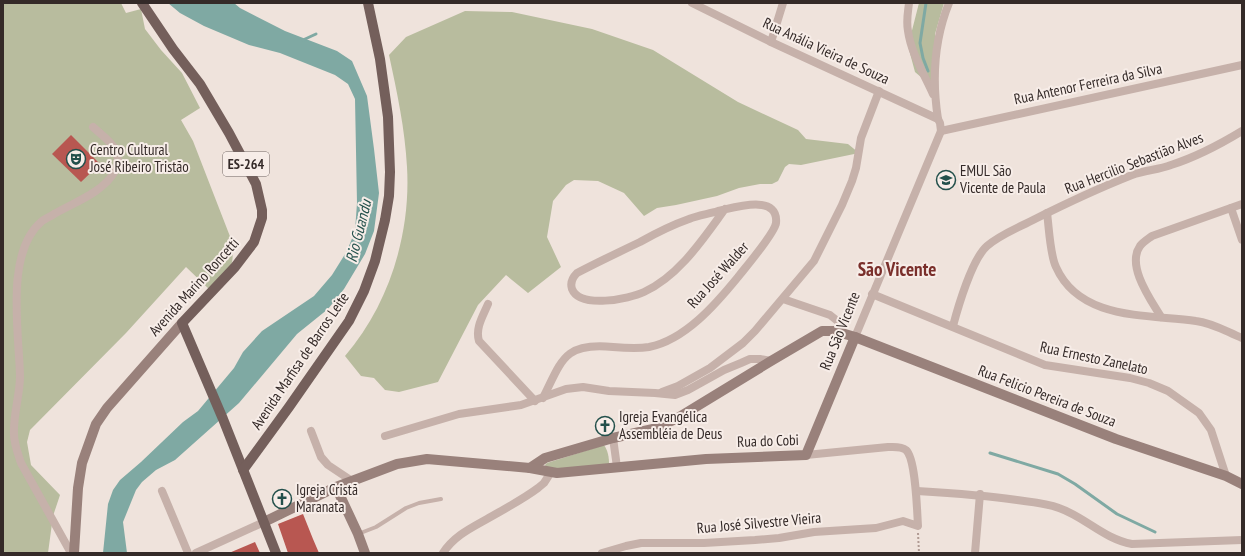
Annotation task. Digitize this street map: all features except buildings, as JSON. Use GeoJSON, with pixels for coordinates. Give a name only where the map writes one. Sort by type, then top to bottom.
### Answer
{"type":"FeatureCollection","features":[{"type":"Feature","properties":{"kind":"main road","name":"Avenida Marino Roncetti"},"geometry":{"type":"LineString","coordinates":[[74,553],[78,488],[82,463],[96,424],[107,408],[182,323],[235,267],[254,242],[262,218],[262,210],[256,184],[229,133],[200,84],[172,48],[142,3]]}},
{"type":"Feature","properties":{"kind":"main road","name":"Avenida Marfisa de Barros Leite"},"geometry":{"type":"LineString","coordinates":[[243,470],[349,321],[364,291],[375,261],[385,220],[389,196],[390,172],[388,117],[380,59],[368,3]]}},
{"type":"Feature","properties":{"kind":"main road"},"geometry":{"type":"LineString","coordinates":[[182,323],[223,419],[276,553]]}},
{"type":"Feature","properties":{"kind":"main road","name":"Rua Felicio Pereira de Souza"},"geometry":{"type":"LineString","coordinates":[[530,468],[545,458],[613,438],[653,429],[676,419],[770,361],[822,331],[830,330],[855,337],[1116,439],[1226,476],[1242,484]]}},
{"type":"Feature","properties":{"kind":"main road","name":"Rua São Vicente"},"geometry":{"type":"LineString","coordinates":[[806,455],[855,337]]}},
{"type":"Feature","properties":{"kind":"main road","name":"Rua do Cobi"},"geometry":{"type":"LineString","coordinates":[[530,468],[551,472],[568,473],[706,459],[806,455]]}},
{"type":"Feature","properties":{"kind":"main road"},"geometry":{"type":"LineString","coordinates":[[264,522],[336,487],[398,464],[427,459],[530,468]]}},
{"type":"Feature","properties":{"kind":"main road"},"geometry":{"type":"LineString","coordinates":[[336,487],[358,534],[365,553]]}},
{"type":"Feature","properties":{"kind":"street","name":"Rua Anália Vieira de Souza"},"geometry":{"type":"LineString","coordinates":[[692,3],[771,42],[938,119]]}},
{"type":"Feature","properties":{"kind":"street"},"geometry":{"type":"LineString","coordinates":[[771,42],[783,3]]}},
{"type":"Feature","properties":{"kind":"street"},"geometry":{"type":"LineString","coordinates":[[909,3],[907,19],[910,40],[920,66],[935,96]]}},
{"type":"Feature","properties":{"kind":"street"},"geometry":{"type":"LineString","coordinates":[[941,131],[935,96],[935,67],[941,23],[949,3]]}},
{"type":"Feature","properties":{"kind":"street","name":"Rua Antenor Ferreira da Silva"},"geometry":{"type":"LineString","coordinates":[[941,131],[1242,64]]}},
{"type":"Feature","properties":{"kind":"street"},"geometry":{"type":"LineString","coordinates":[[659,393],[694,378],[730,352],[755,331],[814,261],[842,205],[856,168],[861,138],[879,91]]}},
{"type":"Feature","properties":{"kind":"street"},"geometry":{"type":"LineString","coordinates":[[71,553],[21,463],[16,448],[14,434],[20,378],[17,287],[21,258],[29,235],[41,221],[101,188],[114,172],[119,160],[116,149],[93,127]]}},
{"type":"Feature","properties":{"kind":"street","name":"Rua São Vicente"},"geometry":{"type":"LineString","coordinates":[[855,337],[941,131]]}},
{"type":"Feature","properties":{"kind":"street","name":"Rua Hercilio Sebastião Alves"},"geometry":{"type":"LineString","coordinates":[[953,326],[960,300],[978,257],[987,246],[1006,234],[1082,196],[1135,174],[1169,166],[1189,159],[1242,132]]}},
{"type":"Feature","properties":{"kind":"street"},"geometry":{"type":"LineString","coordinates":[[1161,317],[1138,274],[1136,256],[1140,246],[1152,236],[1242,204]]}},
{"type":"Feature","properties":{"kind":"street","name":"Rua José Walder"},"geometry":{"type":"LineString","coordinates":[[539,399],[562,362],[569,354],[578,349],[591,345],[631,348],[650,347],[681,333],[710,310],[761,248],[776,223],[773,212],[764,205],[743,205],[725,209],[690,218],[666,228],[577,273],[572,281],[571,287],[576,294],[585,299],[609,301],[644,292],[659,283],[678,268],[701,242],[725,209]]}},
{"type":"Feature","properties":{"kind":"street"},"geometry":{"type":"LineString","coordinates":[[1231,208],[1242,240]]}},
{"type":"Feature","properties":{"kind":"street"},"geometry":{"type":"LineString","coordinates":[[1046,213],[1056,267],[1066,284],[1078,297],[1091,304],[1109,310],[1136,315],[1198,321],[1216,326],[1242,338]]}},
{"type":"Feature","properties":{"kind":"street","name":"Rua Ernesto Zanelato"},"geometry":{"type":"LineString","coordinates":[[872,294],[1045,365],[1130,378],[1149,383],[1168,391],[1199,413],[1212,430],[1226,476]]}},
{"type":"Feature","properties":{"kind":"street"},"geometry":{"type":"LineString","coordinates":[[782,298],[830,315],[840,323],[843,333]]}},
{"type":"Feature","properties":{"kind":"street"},"geometry":{"type":"LineString","coordinates":[[488,304],[479,325],[479,341],[539,399]]}},
{"type":"Feature","properties":{"kind":"street"},"geometry":{"type":"LineString","coordinates":[[385,436],[459,414],[521,405],[566,389],[583,387],[622,392],[659,393],[671,395],[680,394],[724,370],[750,360],[760,358],[770,361]]}},
{"type":"Feature","properties":{"kind":"street"},"geometry":{"type":"LineString","coordinates":[[311,431],[321,458],[328,465],[352,481]]}},
{"type":"Feature","properties":{"kind":"street"},"geometry":{"type":"LineString","coordinates":[[613,438],[617,467]]}},
{"type":"Feature","properties":{"kind":"street","name":"Rua do Cobi"},"geometry":{"type":"LineString","coordinates":[[806,455],[888,447],[901,447],[905,449],[909,454],[917,491],[918,526]]}},
{"type":"Feature","properties":{"kind":"street"},"geometry":{"type":"LineString","coordinates":[[443,553],[456,538],[469,529],[538,488],[544,483],[551,472]]}},
{"type":"Feature","properties":{"kind":"street"},"geometry":{"type":"LineString","coordinates":[[162,491],[188,553]]}},
{"type":"Feature","properties":{"kind":"street"},"geometry":{"type":"LineString","coordinates":[[917,491],[980,494],[1036,502],[1058,507],[1078,517],[1111,538],[1126,543],[1145,544],[1242,540]]}},
{"type":"Feature","properties":{"kind":"street"},"geometry":{"type":"LineString","coordinates":[[975,553],[980,494]]}},
{"type":"Feature","properties":{"kind":"street","name":"Rua José Silvestre Vieira"},"geometry":{"type":"LineString","coordinates":[[602,553],[641,543],[704,543],[779,538],[814,532],[876,528],[903,521],[918,526]]}},
{"type":"Feature","properties":{"kind":"street"},"geometry":{"type":"LineString","coordinates":[[196,553],[264,522]]}},
{"type":"Feature","properties":{"kind":"lane"},"geometry":{"type":"LineString","coordinates":[[358,534],[376,527],[406,508],[419,503],[441,499]]}},
{"type":"Feature","properties":{"kind":"path"},"geometry":{"type":"LineString","coordinates":[[918,526],[919,553]]}},
{"type":"Feature","properties":{"kind":"green space"},"geometry":{"type":"Polygon","coordinates":[[[3,3],[121,3],[126,13],[141,9],[145,29],[161,50],[182,73],[200,108],[181,120],[193,141],[231,239],[233,257],[227,273],[210,290],[186,267],[126,333],[30,430],[27,442],[31,465],[60,495],[53,516],[48,553],[3,553],[3,3]]]}},
{"type":"Feature","properties":{"kind":"green space"},"geometry":{"type":"Polygon","coordinates":[[[919,3],[944,3],[935,34],[937,80],[928,83],[915,72],[908,46],[919,3]]]}},
{"type":"Feature","properties":{"kind":"green space"},"geometry":{"type":"Polygon","coordinates":[[[465,11],[512,12],[592,29],[653,50],[738,102],[798,130],[806,139],[848,144],[859,153],[801,165],[789,164],[785,167],[778,181],[772,184],[760,184],[739,188],[717,196],[657,208],[644,216],[624,193],[598,181],[574,180],[566,185],[553,201],[547,237],[561,267],[528,293],[506,275],[478,305],[438,382],[399,392],[385,390],[374,378],[361,376],[345,356],[374,314],[385,291],[394,268],[401,243],[405,218],[407,192],[406,153],[400,111],[389,55],[406,37],[465,11]]]}},
{"type":"Feature","properties":{"kind":"green space"},"geometry":{"type":"Polygon","coordinates":[[[604,445],[608,454],[609,464],[558,469],[546,467],[545,465],[547,463],[604,445]]]}},
{"type":"Feature","properties":{"kind":"water","name":"Rio Guandu"},"geometry":{"type":"Polygon","coordinates":[[[168,3],[234,3],[240,8],[285,31],[337,51],[352,61],[367,96],[379,193],[374,231],[365,254],[344,289],[328,309],[297,334],[239,403],[175,460],[156,470],[142,482],[136,490],[123,522],[127,553],[103,553],[108,504],[113,490],[120,480],[183,422],[198,411],[234,368],[243,352],[262,331],[314,296],[332,275],[347,251],[355,231],[357,203],[355,99],[348,84],[335,75],[280,53],[249,45],[204,26],[180,13],[168,3]]]}},
{"type":"Feature","properties":{"kind":"waterway"},"geometry":{"type":"LineString","coordinates":[[926,3],[920,43],[923,58],[928,71]]}},
{"type":"Feature","properties":{"kind":"waterway"},"geometry":{"type":"LineString","coordinates":[[303,40],[316,34]]}},
{"type":"Feature","properties":{"kind":"waterway"},"geometry":{"type":"LineString","coordinates":[[990,453],[1058,474],[1075,484],[1117,514],[1155,532]]}},
{"type":"Feature","properties":{"kind":"place","name":"Centro Cultural José Ribeiro Tristão"},"geometry":{"type":"Point","coordinates":[76,159]}},
{"type":"Feature","properties":{"kind":"place","name":"EMUL São Vicente de Paula"},"geometry":{"type":"Point","coordinates":[946,180]}},
{"type":"Feature","properties":{"kind":"place","name":"Igreja Evangélica Assembléia de Deus"},"geometry":{"type":"Point","coordinates":[605,426]}},
{"type":"Feature","properties":{"kind":"place","name":"Igreja Cristã Maranata"},"geometry":{"type":"Point","coordinates":[282,499]}},
{"type":"Feature","properties":{"kind":"district","name":"São Vicente"},"geometry":{"type":"Point","coordinates":[897,269]}}]}
